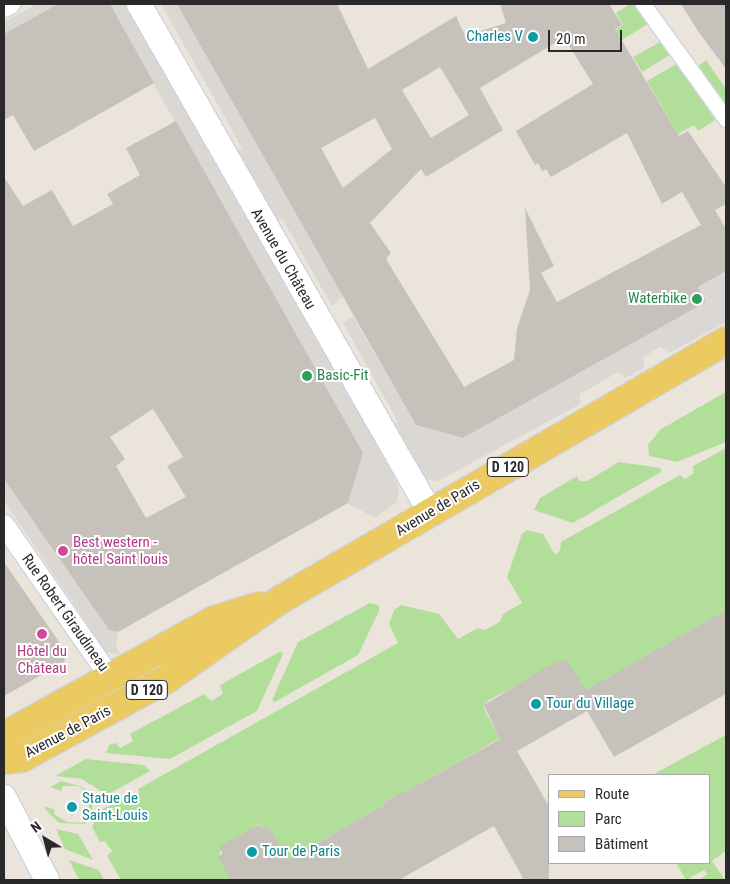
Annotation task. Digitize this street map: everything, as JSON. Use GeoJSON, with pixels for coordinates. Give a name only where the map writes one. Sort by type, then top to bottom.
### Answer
{"type":"FeatureCollection","features":[{"type":"Feature","properties":{"kind":"main road","name":"Avenue de Paris"},"geometry":{"type":"LineString","coordinates":[[4,760],[22,758],[167,678],[280,600],[726,341]]}},
{"type":"Feature","properties":{"kind":"main road","name":"Avenue de Paris"},"geometry":{"type":"LineString","coordinates":[[4,739],[8,733],[214,620],[280,600]]}},
{"type":"Feature","properties":{"kind":"street"},"geometry":{"type":"LineString","coordinates":[[4,7],[10,4]]}},
{"type":"Feature","properties":{"kind":"street","name":"Avenue du Château"},"geometry":{"type":"LineString","coordinates":[[139,4],[430,512]]}},
{"type":"Feature","properties":{"kind":"street"},"geometry":{"type":"LineString","coordinates":[[643,4],[726,119]]}},
{"type":"Feature","properties":{"kind":"street","name":"Rue Robert Giraudineau"},"geometry":{"type":"LineString","coordinates":[[4,525],[110,677]]}},
{"type":"Feature","properties":{"kind":"street"},"geometry":{"type":"LineString","coordinates":[[4,797],[47,880]]}},
{"type":"Feature","properties":{"kind":"green space"},"geometry":{"type":"Polygon","coordinates":[[[630,4],[635,4],[649,23],[622,40],[616,30],[623,25],[616,13],[630,4]]]}},
{"type":"Feature","properties":{"kind":"green space"},"geometry":{"type":"Polygon","coordinates":[[[662,41],[671,54],[642,72],[633,57],[662,41]]]}},
{"type":"Feature","properties":{"kind":"green space"},"geometry":{"type":"Polygon","coordinates":[[[706,60],[726,89],[726,108],[697,67],[706,60]]]}},
{"type":"Feature","properties":{"kind":"green space"},"geometry":{"type":"Polygon","coordinates":[[[678,63],[715,120],[698,131],[694,125],[678,134],[647,81],[678,63]]]}},
{"type":"Feature","properties":{"kind":"green space"},"geometry":{"type":"Polygon","coordinates":[[[726,392],[726,442],[677,462],[649,456],[648,445],[661,429],[726,392]]]}},
{"type":"Feature","properties":{"kind":"green space"},"geometry":{"type":"Polygon","coordinates":[[[726,448],[726,610],[585,691],[566,659],[489,700],[484,705],[485,711],[500,738],[405,793],[403,791],[383,803],[384,805],[287,860],[269,834],[272,832],[270,828],[261,828],[259,824],[220,851],[220,861],[224,859],[233,876],[231,880],[121,880],[107,856],[112,851],[105,841],[100,842],[92,827],[101,810],[127,796],[131,800],[139,795],[138,789],[398,643],[389,624],[394,610],[401,605],[439,614],[458,639],[478,628],[485,630],[500,622],[503,614],[522,603],[507,577],[522,534],[527,530],[543,534],[555,555],[560,551],[561,542],[680,475],[685,479],[694,473],[693,466],[726,448]]]}},
{"type":"Feature","properties":{"kind":"green space"},"geometry":{"type":"Polygon","coordinates":[[[619,462],[661,468],[661,472],[573,523],[534,510],[540,498],[577,476],[579,481],[587,481],[619,462]]]}},
{"type":"Feature","properties":{"kind":"green space"},"geometry":{"type":"Polygon","coordinates":[[[370,603],[379,605],[379,611],[358,655],[275,702],[272,700],[298,642],[370,603]]]}},
{"type":"Feature","properties":{"kind":"green space"},"geometry":{"type":"Polygon","coordinates":[[[281,651],[283,654],[257,711],[170,759],[106,753],[109,745],[116,743],[120,748],[133,741],[130,734],[204,694],[211,701],[223,694],[220,685],[281,651]]]}},
{"type":"Feature","properties":{"kind":"green space"},"geometry":{"type":"Polygon","coordinates":[[[726,735],[726,851],[712,861],[725,880],[700,880],[707,874],[704,870],[686,880],[677,864],[710,864],[710,774],[654,774],[726,735]]]}},
{"type":"Feature","properties":{"kind":"green space"},"geometry":{"type":"Polygon","coordinates":[[[86,759],[144,765],[150,771],[107,795],[82,779],[55,776],[86,759]]]}},
{"type":"Feature","properties":{"kind":"green space"},"geometry":{"type":"Polygon","coordinates":[[[62,781],[82,787],[96,799],[85,824],[59,823],[45,809],[45,806],[55,810],[54,814],[67,822],[82,823],[88,814],[90,795],[78,786],[63,786],[61,791],[50,787],[62,781]]]}},
{"type":"Feature","properties":{"kind":"green space"},"geometry":{"type":"Polygon","coordinates":[[[56,829],[78,834],[93,860],[65,849],[56,829]]]}},
{"type":"Feature","properties":{"kind":"green space"},"geometry":{"type":"Polygon","coordinates":[[[69,860],[99,870],[104,880],[79,880],[69,860]]]}},
{"type":"Feature","properties":{"kind":"shaded area"},"geometry":{"type":"Polygon","coordinates":[[[37,4],[58,4],[4,34],[4,22],[37,4]]]}},
{"type":"Feature","properties":{"kind":"shaded area"},"geometry":{"type":"Polygon","coordinates":[[[108,4],[127,4],[396,479],[399,488],[396,503],[375,518],[348,503],[363,453],[108,4]]]}},
{"type":"Feature","properties":{"kind":"shaded area"},"geometry":{"type":"Polygon","coordinates":[[[161,4],[177,4],[343,296],[332,306],[283,220],[275,220],[236,152],[242,148],[161,4]]]}},
{"type":"Feature","properties":{"kind":"shaded area"},"geometry":{"type":"Polygon","coordinates":[[[726,271],[726,322],[669,353],[660,347],[643,357],[645,367],[626,378],[618,372],[580,394],[580,404],[438,481],[424,479],[391,426],[398,422],[343,323],[353,316],[416,425],[463,438],[706,302],[698,287],[726,271]]]}},
{"type":"Feature","properties":{"kind":"shaded area"},"geometry":{"type":"Polygon","coordinates":[[[4,479],[109,630],[118,632],[116,647],[120,654],[106,652],[93,643],[84,631],[89,626],[4,501],[4,479]]]}},
{"type":"Feature","properties":{"kind":"building"},"geometry":{"type":"Polygon","coordinates":[[[58,4],[110,4],[154,83],[34,151],[13,115],[4,120],[4,34],[58,4]]]}},
{"type":"Feature","properties":{"kind":"building"},"geometry":{"type":"Polygon","coordinates":[[[177,4],[337,4],[368,69],[456,16],[465,36],[506,23],[500,4],[609,4],[622,25],[615,29],[679,136],[688,131],[726,187],[726,204],[715,210],[726,229],[726,271],[698,287],[706,302],[463,438],[416,425],[177,4]],[[560,40],[480,88],[503,130],[426,177],[421,169],[370,223],[391,253],[386,259],[464,387],[514,360],[517,328],[530,290],[525,208],[554,266],[541,273],[557,302],[701,225],[682,192],[662,204],[627,133],[551,177],[546,169],[542,171],[538,163],[535,165],[516,131],[593,84],[567,42],[563,45],[560,40]],[[440,67],[402,90],[431,138],[469,115],[440,67]],[[375,118],[321,148],[343,188],[392,149],[375,118]]]}},
{"type":"Feature","properties":{"kind":"building"},"geometry":{"type":"Polygon","coordinates":[[[681,4],[726,4],[726,69],[698,31],[681,4]]]}},
{"type":"Feature","properties":{"kind":"building"},"geometry":{"type":"Polygon","coordinates":[[[176,121],[363,453],[348,503],[118,632],[109,630],[4,479],[4,177],[23,206],[52,190],[73,226],[113,204],[107,194],[140,175],[126,148],[176,121]],[[153,409],[110,437],[125,459],[116,466],[146,518],[186,497],[167,466],[183,457],[153,409]]]}},
{"type":"Feature","properties":{"kind":"building"},"geometry":{"type":"Polygon","coordinates":[[[4,562],[66,652],[64,662],[4,696],[4,562]]]}},
{"type":"Feature","properties":{"kind":"building"},"geometry":{"type":"Polygon","coordinates":[[[726,610],[726,694],[614,757],[587,711],[517,751],[548,804],[549,880],[524,880],[494,826],[399,880],[231,880],[218,857],[222,854],[220,846],[259,825],[261,828],[270,828],[287,860],[384,805],[383,803],[403,791],[404,793],[500,739],[484,705],[546,667],[566,659],[586,690],[726,610]]]}},
{"type":"Feature","properties":{"kind":"place","name":"Charles V"},"geometry":{"type":"Point","coordinates":[533,37]}},
{"type":"Feature","properties":{"kind":"place","name":"Waterbike"},"geometry":{"type":"Point","coordinates":[697,299]}},
{"type":"Feature","properties":{"kind":"place","name":"Basic-Fit"},"geometry":{"type":"Point","coordinates":[307,376]}},
{"type":"Feature","properties":{"kind":"place","name":"Best western - hôtel Saint louis"},"geometry":{"type":"Point","coordinates":[63,551]}},
{"type":"Feature","properties":{"kind":"place","name":"Hôtel du Château"},"geometry":{"type":"Point","coordinates":[42,634]}},
{"type":"Feature","properties":{"kind":"place","name":"Tour du Village"},"geometry":{"type":"Point","coordinates":[536,704]}},
{"type":"Feature","properties":{"kind":"place","name":"Statue de Saint-Louis"},"geometry":{"type":"Point","coordinates":[72,807]}},
{"type":"Feature","properties":{"kind":"place","name":"Tour de Paris"},"geometry":{"type":"Point","coordinates":[252,852]}}]}
